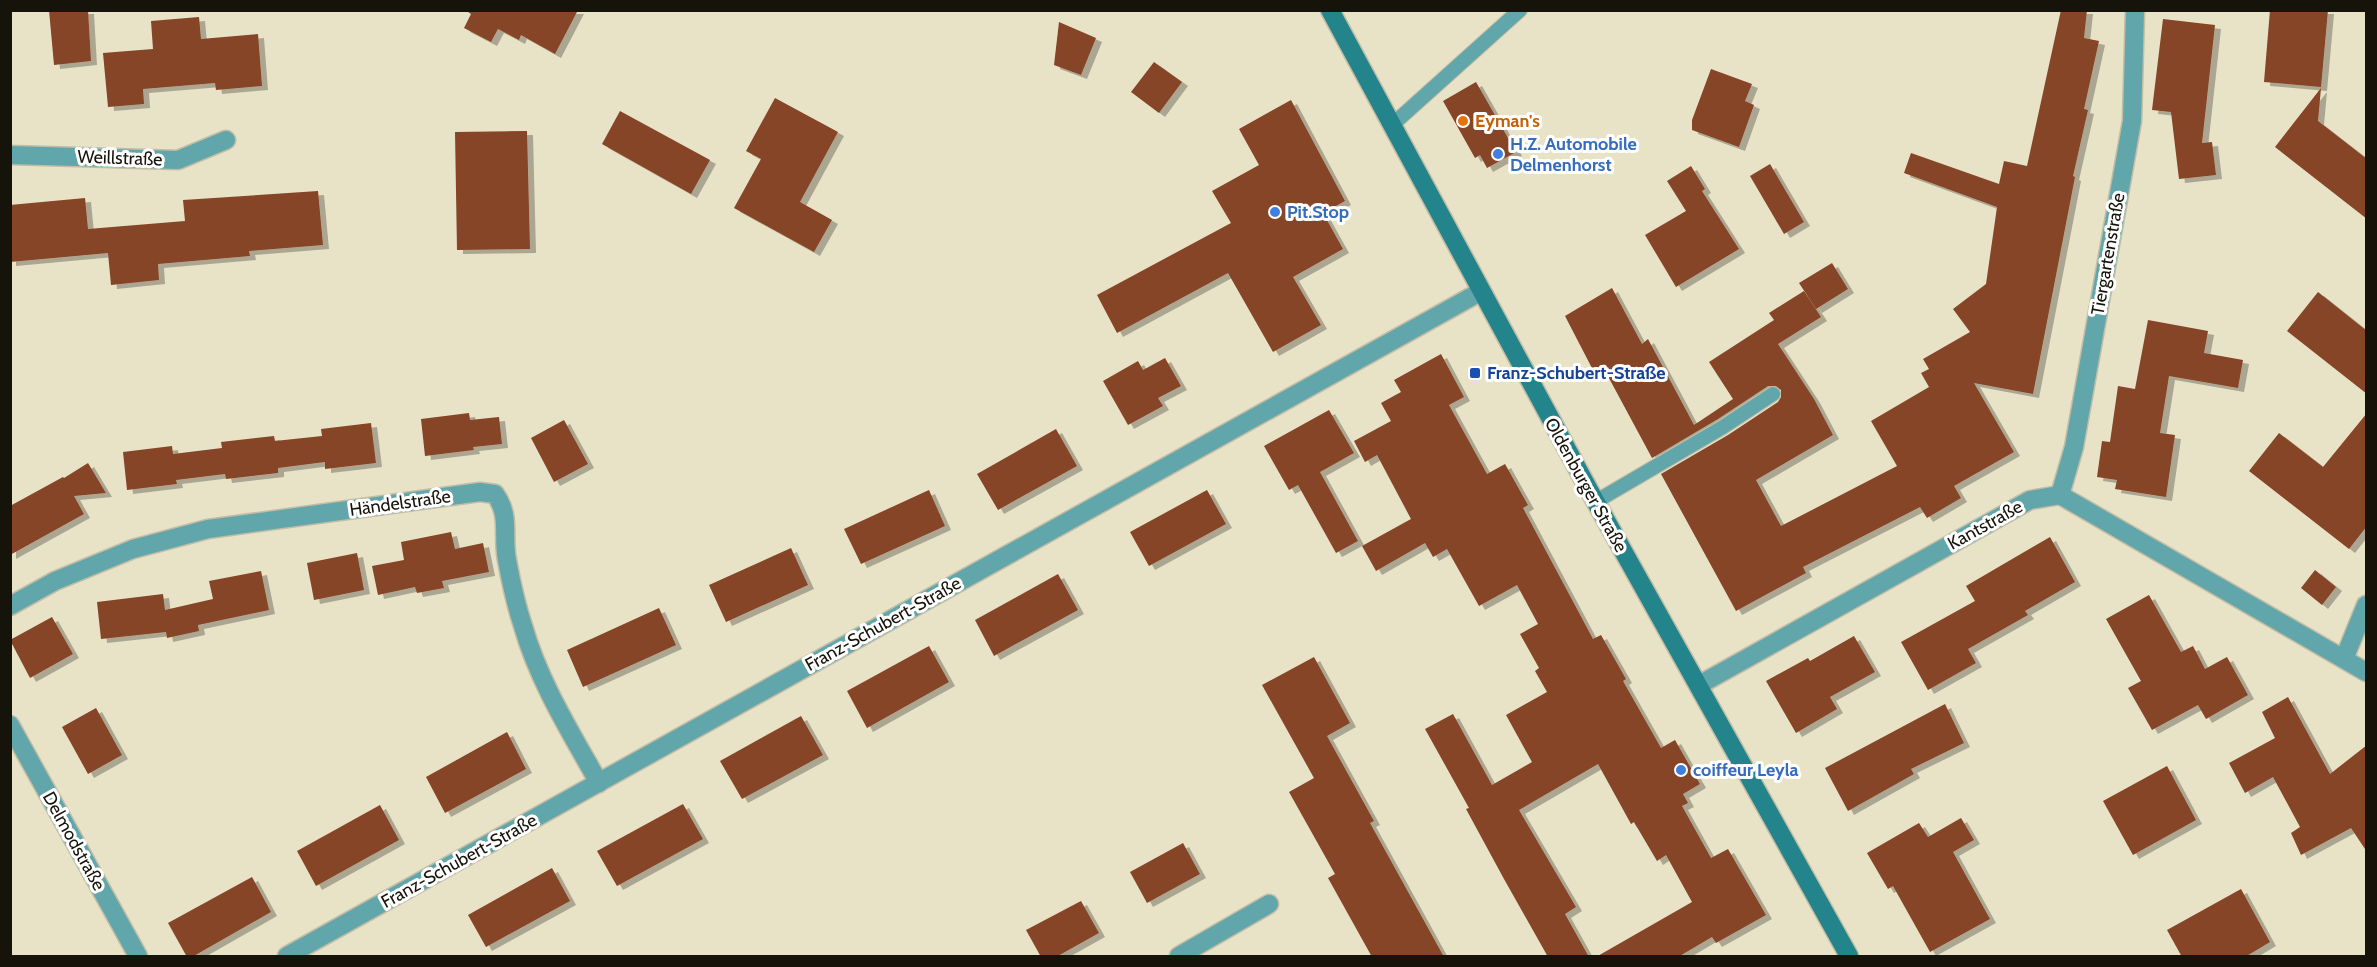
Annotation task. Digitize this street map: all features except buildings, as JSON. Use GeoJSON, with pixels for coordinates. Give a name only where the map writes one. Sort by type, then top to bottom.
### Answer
{"type":"FeatureCollection","features":[{"type":"Feature","properties":{"kind":"main road","name":"Oldenburger Straße"},"geometry":{"type":"LineString","coordinates":[[1330,10],[1595,502],[1849,957]]}},
{"type":"Feature","properties":{"kind":"street","name":"Tiergartenstraße"},"geometry":{"type":"LineString","coordinates":[[2060,495],[2074,447],[2132,121],[2135,10]]}},
{"type":"Feature","properties":{"kind":"street","name":"Weillstraße"},"geometry":{"type":"LineString","coordinates":[[10,155],[178,160],[226,140]]}},
{"type":"Feature","properties":{"kind":"street","name":"Franz-Schubert-Straße"},"geometry":{"type":"LineString","coordinates":[[286,957],[1480,291]]}},
{"type":"Feature","properties":{"kind":"street","name":"Händelstraße"},"geometry":{"type":"LineString","coordinates":[[10,606],[55,582],[133,549],[208,529],[480,492],[495,494],[502,504],[505,518],[506,558],[523,628],[555,704],[599,783]]}},
{"type":"Feature","properties":{"kind":"street"},"geometry":{"type":"LineString","coordinates":[[2060,495],[2367,672]]}},
{"type":"Feature","properties":{"kind":"street","name":"Kantstraße"},"geometry":{"type":"LineString","coordinates":[[1699,686],[2030,500],[2060,495]]}},
{"type":"Feature","properties":{"kind":"street"},"geometry":{"type":"LineString","coordinates":[[2344,659],[2367,605]]}},
{"type":"Feature","properties":{"kind":"street","name":"Delmodstraße"},"geometry":{"type":"LineString","coordinates":[[10,725],[138,957]]}},
{"type":"Feature","properties":{"kind":"street"},"geometry":{"type":"LineString","coordinates":[[1179,957],[1269,904]]}},
{"type":"Feature","properties":{"kind":"lane"},"geometry":{"type":"LineString","coordinates":[[1392,125],[1520,10]]}},
{"type":"Feature","properties":{"kind":"lane"},"geometry":{"type":"LineString","coordinates":[[1595,502],[1723,427],[1773,394]]}},
{"type":"Feature","properties":{"kind":"place","name":"Eyman's"},"geometry":{"type":"Point","coordinates":[1463,121]}},
{"type":"Feature","properties":{"kind":"place","name":"H.Z. Automobile Delmenhorst"},"geometry":{"type":"Point","coordinates":[1498,154]}},
{"type":"Feature","properties":{"kind":"place","name":"Pit.Stop"},"geometry":{"type":"Point","coordinates":[1275,212]}},
{"type":"Feature","properties":{"kind":"place","name":"Franz-Schubert-Straße"},"geometry":{"type":"Point","coordinates":[1475,373]}},
{"type":"Feature","properties":{"kind":"place","name":"coiffeur Leyla"},"geometry":{"type":"Point","coordinates":[1681,770]}}]}
